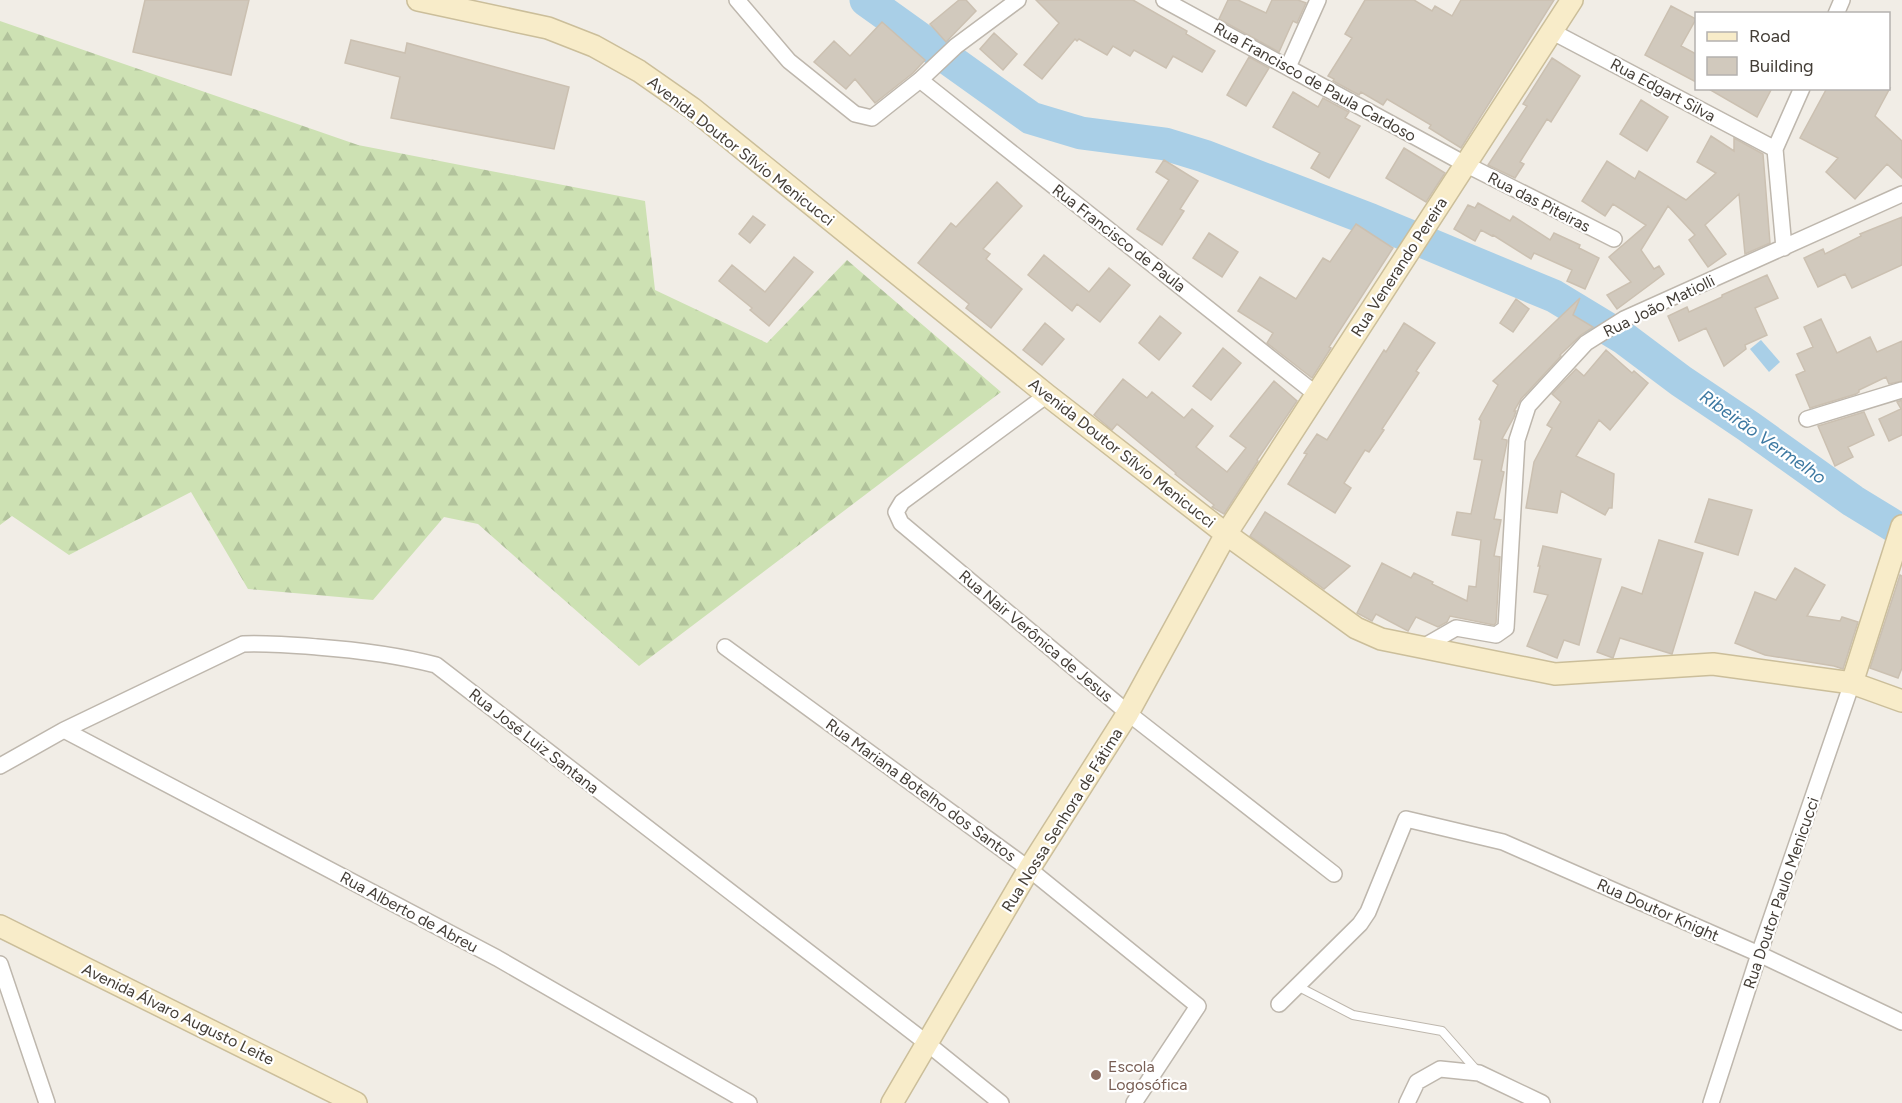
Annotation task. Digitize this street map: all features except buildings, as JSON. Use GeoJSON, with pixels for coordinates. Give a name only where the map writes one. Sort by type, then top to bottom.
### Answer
{"type":"FeatureCollection","features":[{"type":"Feature","properties":{"kind":"main road","name":"Avenida Doutor Sílvio Menicucci"},"geometry":{"type":"LineString","coordinates":[[418,0],[548,28],[594,46],[639,71],[692,108],[1047,395],[1226,534],[1356,628],[1381,639],[1555,674],[1713,664],[1852,683],[1902,701]]}},
{"type":"Feature","properties":{"kind":"main road","name":"Rua Venerando Pereira"},"geometry":{"type":"LineString","coordinates":[[1226,534],[1572,0]]}},
{"type":"Feature","properties":{"kind":"main road"},"geometry":{"type":"LineString","coordinates":[[1852,683],[1902,526]]}},
{"type":"Feature","properties":{"kind":"main road","name":"Rua Nossa Senhora de Fátima"},"geometry":{"type":"LineString","coordinates":[[892,1103],[1029,869],[1128,713],[1226,534]]}},
{"type":"Feature","properties":{"kind":"main road","name":"Avenida Álvaro Augusto Leite"},"geometry":{"type":"LineString","coordinates":[[0,926],[356,1103]]}},
{"type":"Feature","properties":{"kind":"street"},"geometry":{"type":"LineString","coordinates":[[737,0],[789,61],[855,114],[872,118],[937,66],[956,46],[1018,0]]}},
{"type":"Feature","properties":{"kind":"street","name":"Rua Francisco de Paula Cardoso"},"geometry":{"type":"LineString","coordinates":[[1164,0],[1465,164]]}},
{"type":"Feature","properties":{"kind":"street"},"geometry":{"type":"LineString","coordinates":[[1288,67],[1318,0]]}},
{"type":"Feature","properties":{"kind":"street","name":"Rua Edgart Silva"},"geometry":{"type":"LineString","coordinates":[[1551,31],[1775,149]]}},
{"type":"Feature","properties":{"kind":"street","name":"Rua Francisco de Paula"},"geometry":{"type":"LineString","coordinates":[[920,80],[1317,395]]}},
{"type":"Feature","properties":{"kind":"street"},"geometry":{"type":"LineString","coordinates":[[1784,248],[1775,149],[1801,90]]}},
{"type":"Feature","properties":{"kind":"street","name":"Rua das Piteiras"},"geometry":{"type":"LineString","coordinates":[[1465,164],[1614,239]]}},
{"type":"Feature","properties":{"kind":"street","name":"Rua João Matiolli"},"geometry":{"type":"LineString","coordinates":[[1423,647],[1456,627],[1496,635],[1506,628],[1511,576],[1517,440],[1528,406],[1586,343],[1624,319],[1902,194]]}},
{"type":"Feature","properties":{"kind":"street"},"geometry":{"type":"LineString","coordinates":[[1808,419],[1902,390]]}},
{"type":"Feature","properties":{"kind":"street","name":"Rua Nair Verônica de Jesus"},"geometry":{"type":"LineString","coordinates":[[1047,395],[902,502],[896,512],[901,523],[1128,713],[1334,874]]}},
{"type":"Feature","properties":{"kind":"street","name":"Rua José Luiz Santana"},"geometry":{"type":"LineString","coordinates":[[0,766],[64,730],[243,644],[268,643],[347,649],[400,656],[436,665],[928,1044],[1001,1103]]}},
{"type":"Feature","properties":{"kind":"street","name":"Rua Mariana Botelho dos Santos"},"geometry":{"type":"LineString","coordinates":[[725,647],[1029,869],[1198,1006],[1134,1103]]}},
{"type":"Feature","properties":{"kind":"street","name":"Rua Doutor Paulo Menicucci"},"geometry":{"type":"LineString","coordinates":[[1711,1103],[1852,683]]}},
{"type":"Feature","properties":{"kind":"street","name":"Rua Alberto de Abreu"},"geometry":{"type":"LineString","coordinates":[[64,730],[497,958],[749,1103]]}},
{"type":"Feature","properties":{"kind":"street","name":"Rua Doutor Knight"},"geometry":{"type":"LineString","coordinates":[[1297,986],[1364,918],[1406,819],[1503,842],[1760,954],[1902,1022]]}},
{"type":"Feature","properties":{"kind":"street"},"geometry":{"type":"LineString","coordinates":[[0,964],[47,1103]]}},
{"type":"Feature","properties":{"kind":"street"},"geometry":{"type":"LineString","coordinates":[[1280,1004],[1297,986]]}},
{"type":"Feature","properties":{"kind":"street"},"geometry":{"type":"LineString","coordinates":[[1407,1103],[1417,1082],[1440,1069],[1479,1073],[1542,1103]]}},
{"type":"Feature","properties":{"kind":"lane"},"geometry":{"type":"LineString","coordinates":[[1297,986],[1353,1015],[1442,1031],[1479,1073]]}},
{"type":"Feature","properties":{"kind":"green space"},"geometry":{"type":"Polygon","coordinates":[[[0,21],[358,145],[645,201],[655,290],[767,343],[847,260],[1001,392],[639,666],[478,524],[444,517],[373,600],[248,589],[191,492],[69,555],[12,516],[0,525],[0,21]]]}},
{"type":"Feature","properties":{"kind":"water"},"geometry":{"type":"Polygon","coordinates":[[[1761,340],[1780,362],[1769,372],[1750,349],[1761,340]]]}},
{"type":"Feature","properties":{"kind":"waterway","name":"Ribeirão Vermelho"},"geometry":{"type":"LineString","coordinates":[[866,0],[1031,118],[1081,133],[1165,144],[1204,156],[1371,220],[1554,296],[1625,339],[1681,381],[1853,501],[1902,531]]}},
{"type":"Feature","properties":{"kind":"place","name":"Escola Logosófica"},"geometry":{"type":"Point","coordinates":[1096,1075]}}]}
